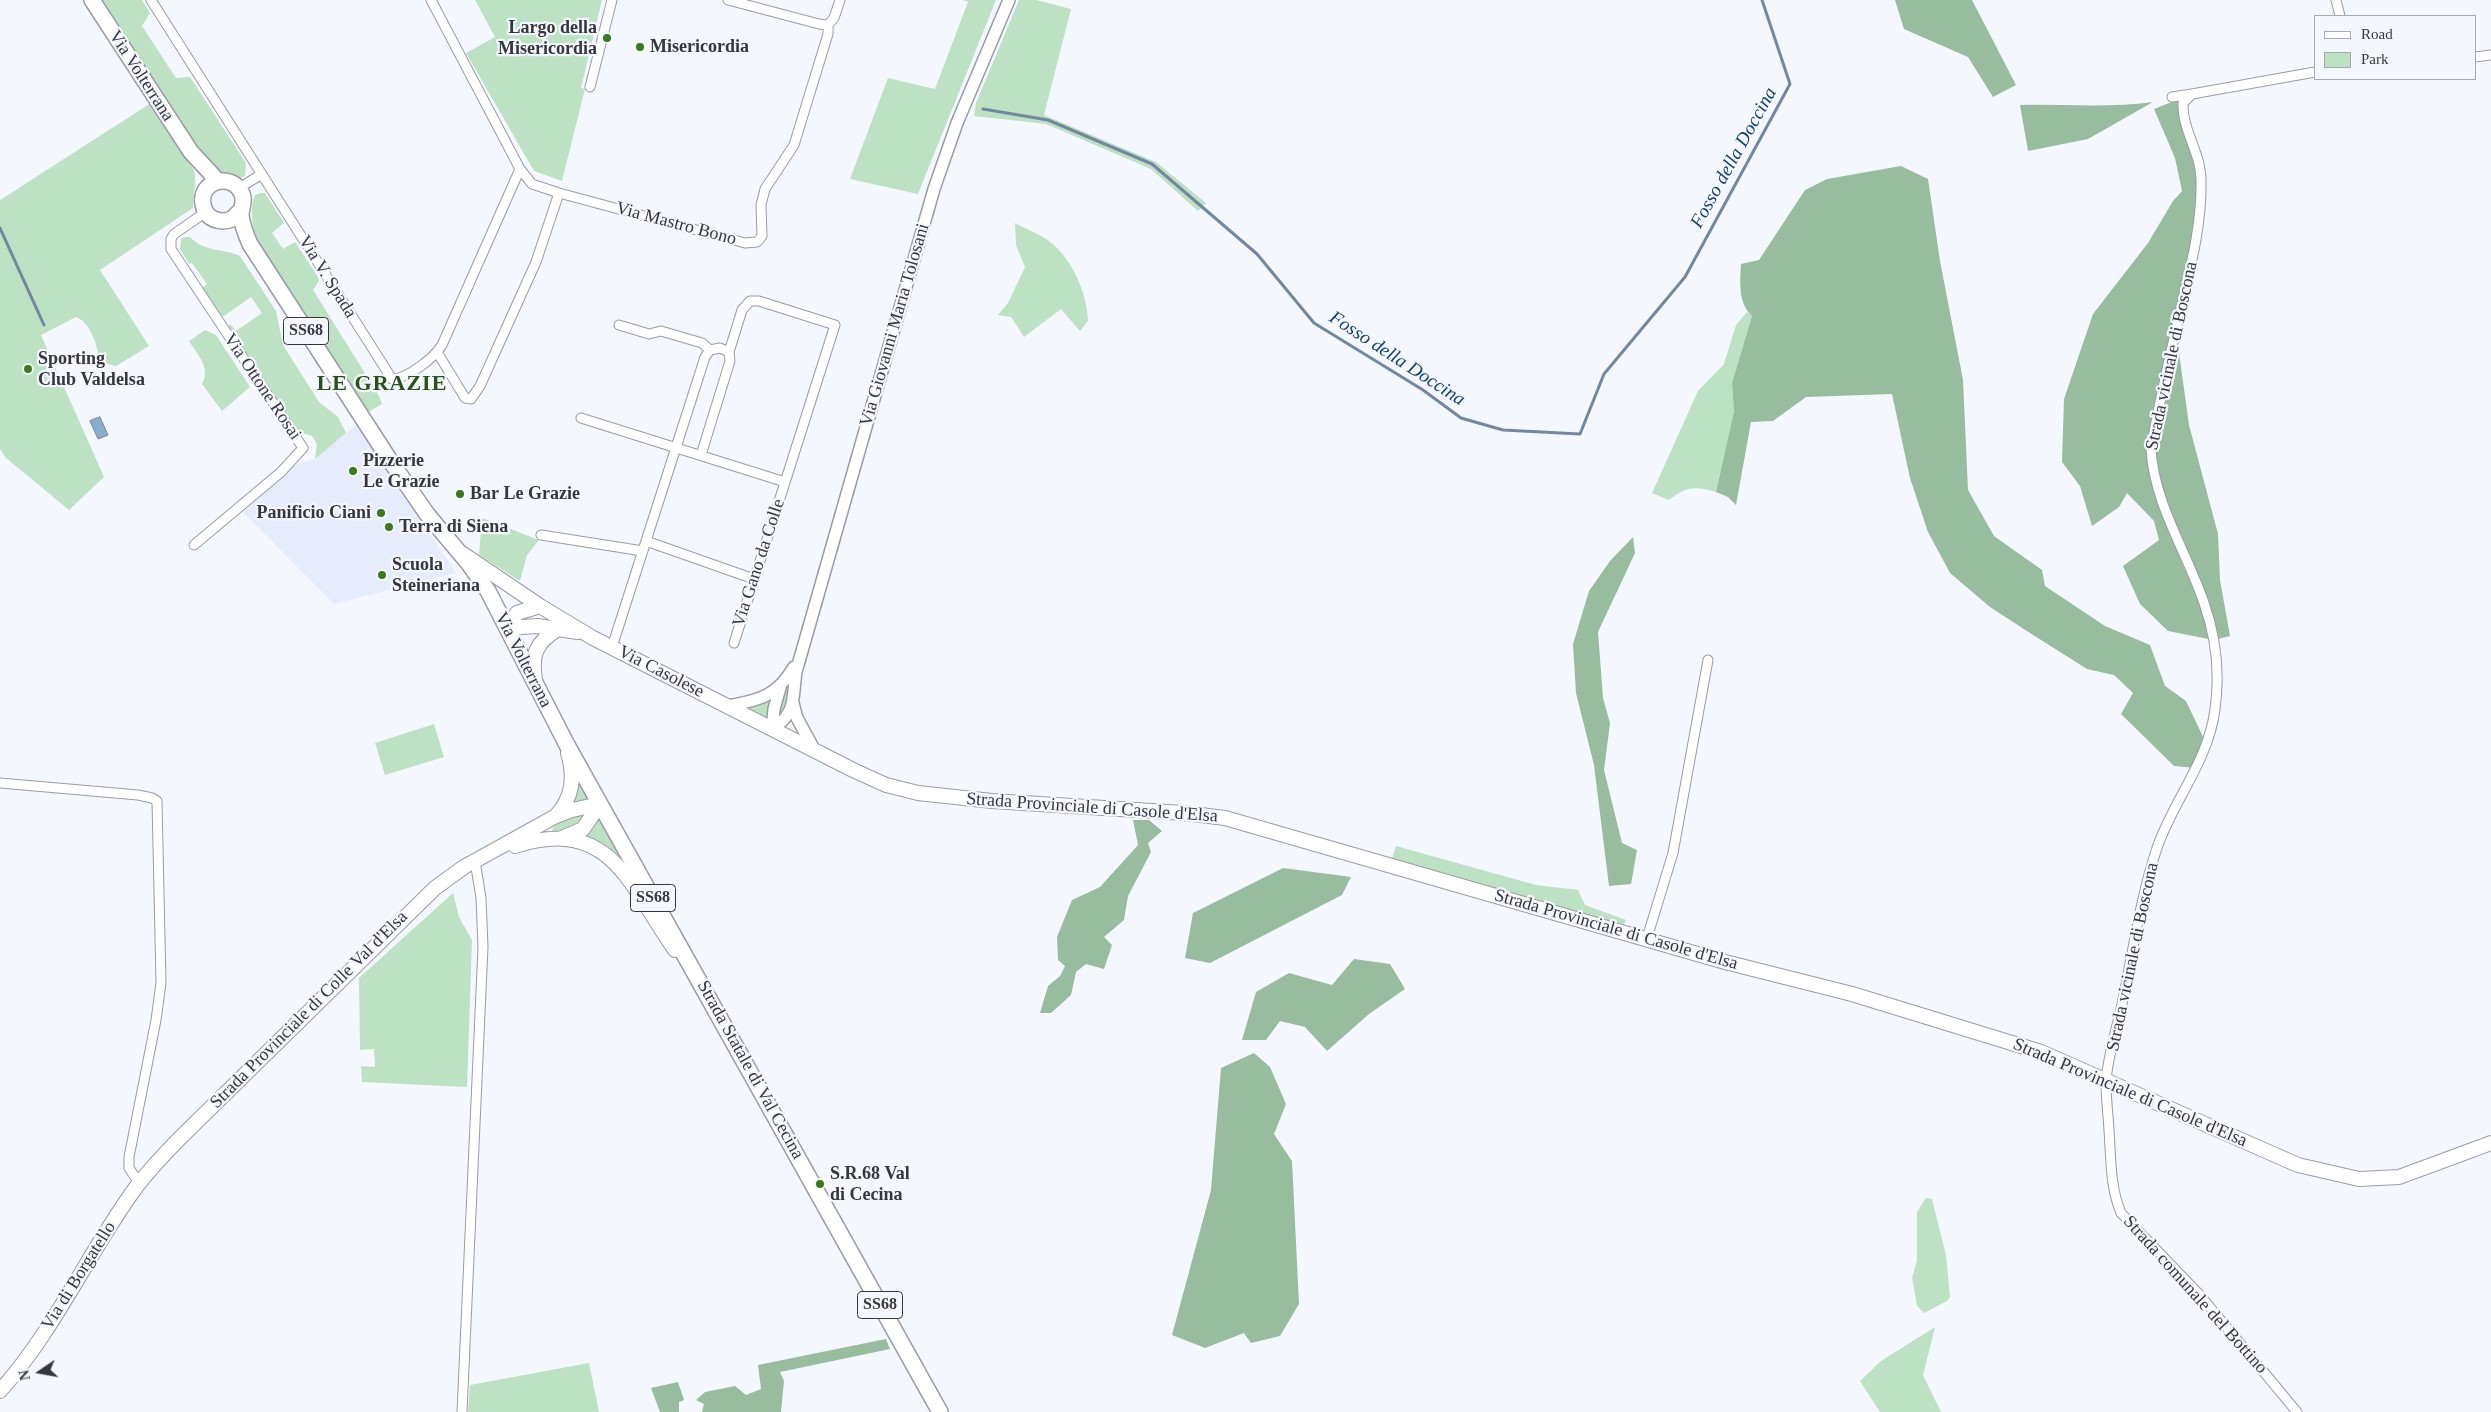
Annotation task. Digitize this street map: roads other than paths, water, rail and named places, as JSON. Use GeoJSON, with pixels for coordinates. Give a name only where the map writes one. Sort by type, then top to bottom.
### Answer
{"type":"FeatureCollection","features":[{"type":"Feature","properties":{"kind":"main road","name":"Via Volterrana"},"geometry":{"type":"LineString","coordinates":[[92,0],[191,152],[218,181],[231,182],[240,190],[244,199],[242,223],[250,244]]}},
{"type":"Feature","properties":{"kind":"main road","name":"Via Volterrana"},"geometry":{"type":"LineString","coordinates":[[191,152],[205,192],[202,202],[206,212],[216,220],[228,221],[250,244],[389,459],[427,514],[460,553],[488,592],[536,688],[559,729]]}},
{"type":"Feature","properties":{"kind":"main road"},"geometry":{"type":"LineString","coordinates":[[205,192],[218,181]]}},
{"type":"Feature","properties":{"kind":"main road"},"geometry":{"type":"LineString","coordinates":[[228,221],[236,217],[242,209]]}},
{"type":"Feature","properties":{"kind":"main road","name":"Via Casolese"},"geometry":{"type":"LineString","coordinates":[[460,553],[540,606],[593,638],[728,706]]}},
{"type":"Feature","properties":{"kind":"main road"},"geometry":{"type":"LineString","coordinates":[[507,628],[517,613],[540,606]]}},
{"type":"Feature","properties":{"kind":"main road","name":"Via Casolese"},"geometry":{"type":"LineString","coordinates":[[507,628],[537,626],[593,638]]}},
{"type":"Feature","properties":{"kind":"main road"},"geometry":{"type":"LineString","coordinates":[[536,688],[533,664],[535,651],[544,638],[558,629]]}},
{"type":"Feature","properties":{"kind":"main road","name":"Strada Provinciale di Casole d'Elsa"},"geometry":{"type":"LineString","coordinates":[[728,706],[880,783],[918,794],[992,801],[1184,813],[1225,818],[1725,962],[1843,992],[2041,1052],[2298,1165],[2337,1175],[2358,1179],[2399,1177],[2491,1143]]}},
{"type":"Feature","properties":{"kind":"main road","name":"Strada Statale di Val Cecina"},"geometry":{"type":"LineString","coordinates":[[559,729],[940,1412]]}},
{"type":"Feature","properties":{"kind":"main road","name":"Strada Provinciale di Colle Val d'Elsa"},"geometry":{"type":"LineString","coordinates":[[556,816],[567,800],[573,774],[568,752],[559,729]]}},
{"type":"Feature","properties":{"kind":"main road","name":"Strada Provinciale di Colle Val d'Elsa"},"geometry":{"type":"LineString","coordinates":[[139,1183],[177,1141],[410,911],[450,876],[556,816],[572,810],[600,804]]}},
{"type":"Feature","properties":{"kind":"main road","name":"Strada Provinciale di Colle Val d'Elsa"},"geometry":{"type":"LineString","coordinates":[[493,853],[526,842],[561,838],[583,829],[600,804]]}},
{"type":"Feature","properties":{"kind":"main road","name":"Strada Provinciale di Colle Val d'Elsa"},"geometry":{"type":"LineString","coordinates":[[561,838],[596,848],[621,868],[632,882],[670,944],[706,993]]}},
{"type":"Feature","properties":{"kind":"main road","name":"Via di Borgatello"},"geometry":{"type":"LineString","coordinates":[[0,1391],[38,1340],[139,1183]]}},
{"type":"Feature","properties":{"kind":"street","name":"Via V. Spada"},"geometry":{"type":"LineString","coordinates":[[150,0],[392,379],[401,377],[437,352]]}},
{"type":"Feature","properties":{"kind":"street","name":"Via Mastro Bono"},"geometry":{"type":"LineString","coordinates":[[431,0],[520,169],[532,184],[745,243],[757,242],[762,236],[762,205],[765,189],[794,145],[828,34],[828,25],[834,18],[840,0]]}},
{"type":"Feature","properties":{"kind":"street"},"geometry":{"type":"LineString","coordinates":[[590,88],[612,0]]}},
{"type":"Feature","properties":{"kind":"street"},"geometry":{"type":"LineString","coordinates":[[728,0],[828,25]]}},
{"type":"Feature","properties":{"kind":"street","name":"Via Giovanni Maria Tolosani"},"geometry":{"type":"LineString","coordinates":[[772,729],[789,715],[800,657],[934,189],[957,123],[1009,0]]}},
{"type":"Feature","properties":{"kind":"street"},"geometry":{"type":"LineString","coordinates":[[2336,0],[2340,15]]}},
{"type":"Feature","properties":{"kind":"street"},"geometry":{"type":"LineString","coordinates":[[2476,57],[2491,55]]}},
{"type":"Feature","properties":{"kind":"street"},"geometry":{"type":"LineString","coordinates":[[2172,97],[2314,72]]}},
{"type":"Feature","properties":{"kind":"street","name":"Strada vicinale di Boscona"},"geometry":{"type":"LineString","coordinates":[[2106,1081],[2137,923],[2157,849],[2169,818],[2196,768],[2212,726],[2215,710],[2216,650],[2204,603],[2167,516],[2152,466],[2151,449],[2196,241],[2201,179],[2197,153],[2182,115],[2183,103],[2192,94]]}},
{"type":"Feature","properties":{"kind":"street"},"geometry":{"type":"LineString","coordinates":[[520,169],[448,332],[437,352],[465,398],[471,399],[480,386],[528,281],[559,193]]}},
{"type":"Feature","properties":{"kind":"street"},"geometry":{"type":"LineString","coordinates":[[240,190],[244,185],[262,174]]}},
{"type":"Feature","properties":{"kind":"street","name":"Via Ottone Rosai"},"geometry":{"type":"LineString","coordinates":[[194,545],[281,472],[303,448],[171,249],[171,239],[174,234],[206,212]]}},
{"type":"Feature","properties":{"kind":"street","name":"Via Gano da Colle"},"geometry":{"type":"LineString","coordinates":[[728,352],[742,310],[750,301],[759,301],[835,325],[734,643]]}},
{"type":"Feature","properties":{"kind":"street"},"geometry":{"type":"LineString","coordinates":[[619,325],[649,334],[662,331],[702,343],[710,350]]}},
{"type":"Feature","properties":{"kind":"street"},"geometry":{"type":"LineString","coordinates":[[612,647],[706,357],[710,350],[720,348],[728,352],[730,358],[729,368],[700,456]]}},
{"type":"Feature","properties":{"kind":"street","name":"Via Gano da Colle"},"geometry":{"type":"LineString","coordinates":[[581,418],[785,482]]}},
{"type":"Feature","properties":{"kind":"street"},"geometry":{"type":"LineString","coordinates":[[541,535],[643,551]]}},
{"type":"Feature","properties":{"kind":"street"},"geometry":{"type":"LineString","coordinates":[[646,540],[754,579]]}},
{"type":"Feature","properties":{"kind":"street","name":"Via Giovanni Maria Tolosani"},"geometry":{"type":"LineString","coordinates":[[772,729],[774,708],[780,688],[800,657]]}},
{"type":"Feature","properties":{"kind":"street"},"geometry":{"type":"LineString","coordinates":[[1647,938],[1673,853],[1708,660]]}},
{"type":"Feature","properties":{"kind":"street","name":"Via Giovanni Maria Tolosani"},"geometry":{"type":"LineString","coordinates":[[728,706],[758,700],[780,688]]}},
{"type":"Feature","properties":{"kind":"street","name":"Via Giovanni Maria Tolosani"},"geometry":{"type":"LineString","coordinates":[[793,701],[797,718],[815,750]]}},
{"type":"Feature","properties":{"kind":"street"},"geometry":{"type":"LineString","coordinates":[[0,783],[138,795],[157,801],[161,973],[156,1020],[130,1151],[130,1168],[139,1183]]}},
{"type":"Feature","properties":{"kind":"street"},"geometry":{"type":"LineString","coordinates":[[462,1412],[483,947],[481,898],[475,862]]}},
{"type":"Feature","properties":{"kind":"street","name":"Strada comunale del Bottino"},"geometry":{"type":"LineString","coordinates":[[2106,1081],[2113,1182],[2115,1199],[2121,1212],[2199,1294],[2297,1412]]}},
{"type":"Feature","properties":{"kind":"water"},"geometry":{"type":"Polygon","coordinates":[[[100,417],[108,435],[98,439],[90,421],[100,417]]]}},
{"type":"Feature","properties":{"kind":"waterway","name":"Fosso della Doccina"},"geometry":{"type":"LineString","coordinates":[[983,109],[1048,120],[1152,164],[1257,254],[1314,323],[1423,390],[1461,418],[1503,430],[1580,434],[1604,374],[1685,277],[1790,84],[1762,0]]}},
{"type":"Feature","properties":{"kind":"waterway"},"geometry":{"type":"LineString","coordinates":[[0,228],[44,325]]}},
{"type":"Feature","properties":{"kind":"place","name":"Largo della Misericordia"},"geometry":{"type":"Point","coordinates":[607,38]}},
{"type":"Feature","properties":{"kind":"place","name":"Misericordia"},"geometry":{"type":"Point","coordinates":[640,47]}},
{"type":"Feature","properties":{"kind":"place","name":"Sporting Club Valdelsa"},"geometry":{"type":"Point","coordinates":[28,369]}},
{"type":"Feature","properties":{"kind":"place","name":"Pizzerie Le Grazie"},"geometry":{"type":"Point","coordinates":[353,471]}},
{"type":"Feature","properties":{"kind":"place","name":"Bar Le Grazie"},"geometry":{"type":"Point","coordinates":[460,494]}},
{"type":"Feature","properties":{"kind":"place","name":"Panificio Ciani"},"geometry":{"type":"Point","coordinates":[381,513]}},
{"type":"Feature","properties":{"kind":"place","name":"Terra di Siena"},"geometry":{"type":"Point","coordinates":[389,527]}},
{"type":"Feature","properties":{"kind":"place","name":"Scuola Steineriana"},"geometry":{"type":"Point","coordinates":[382,575]}},
{"type":"Feature","properties":{"kind":"place","name":"S.R.68 Val di Cecina"},"geometry":{"type":"Point","coordinates":[820,1184]}},
{"type":"Feature","properties":{"kind":"district","name":"LE GRAZIE"},"geometry":{"type":"Point","coordinates":[382,384]}}]}
